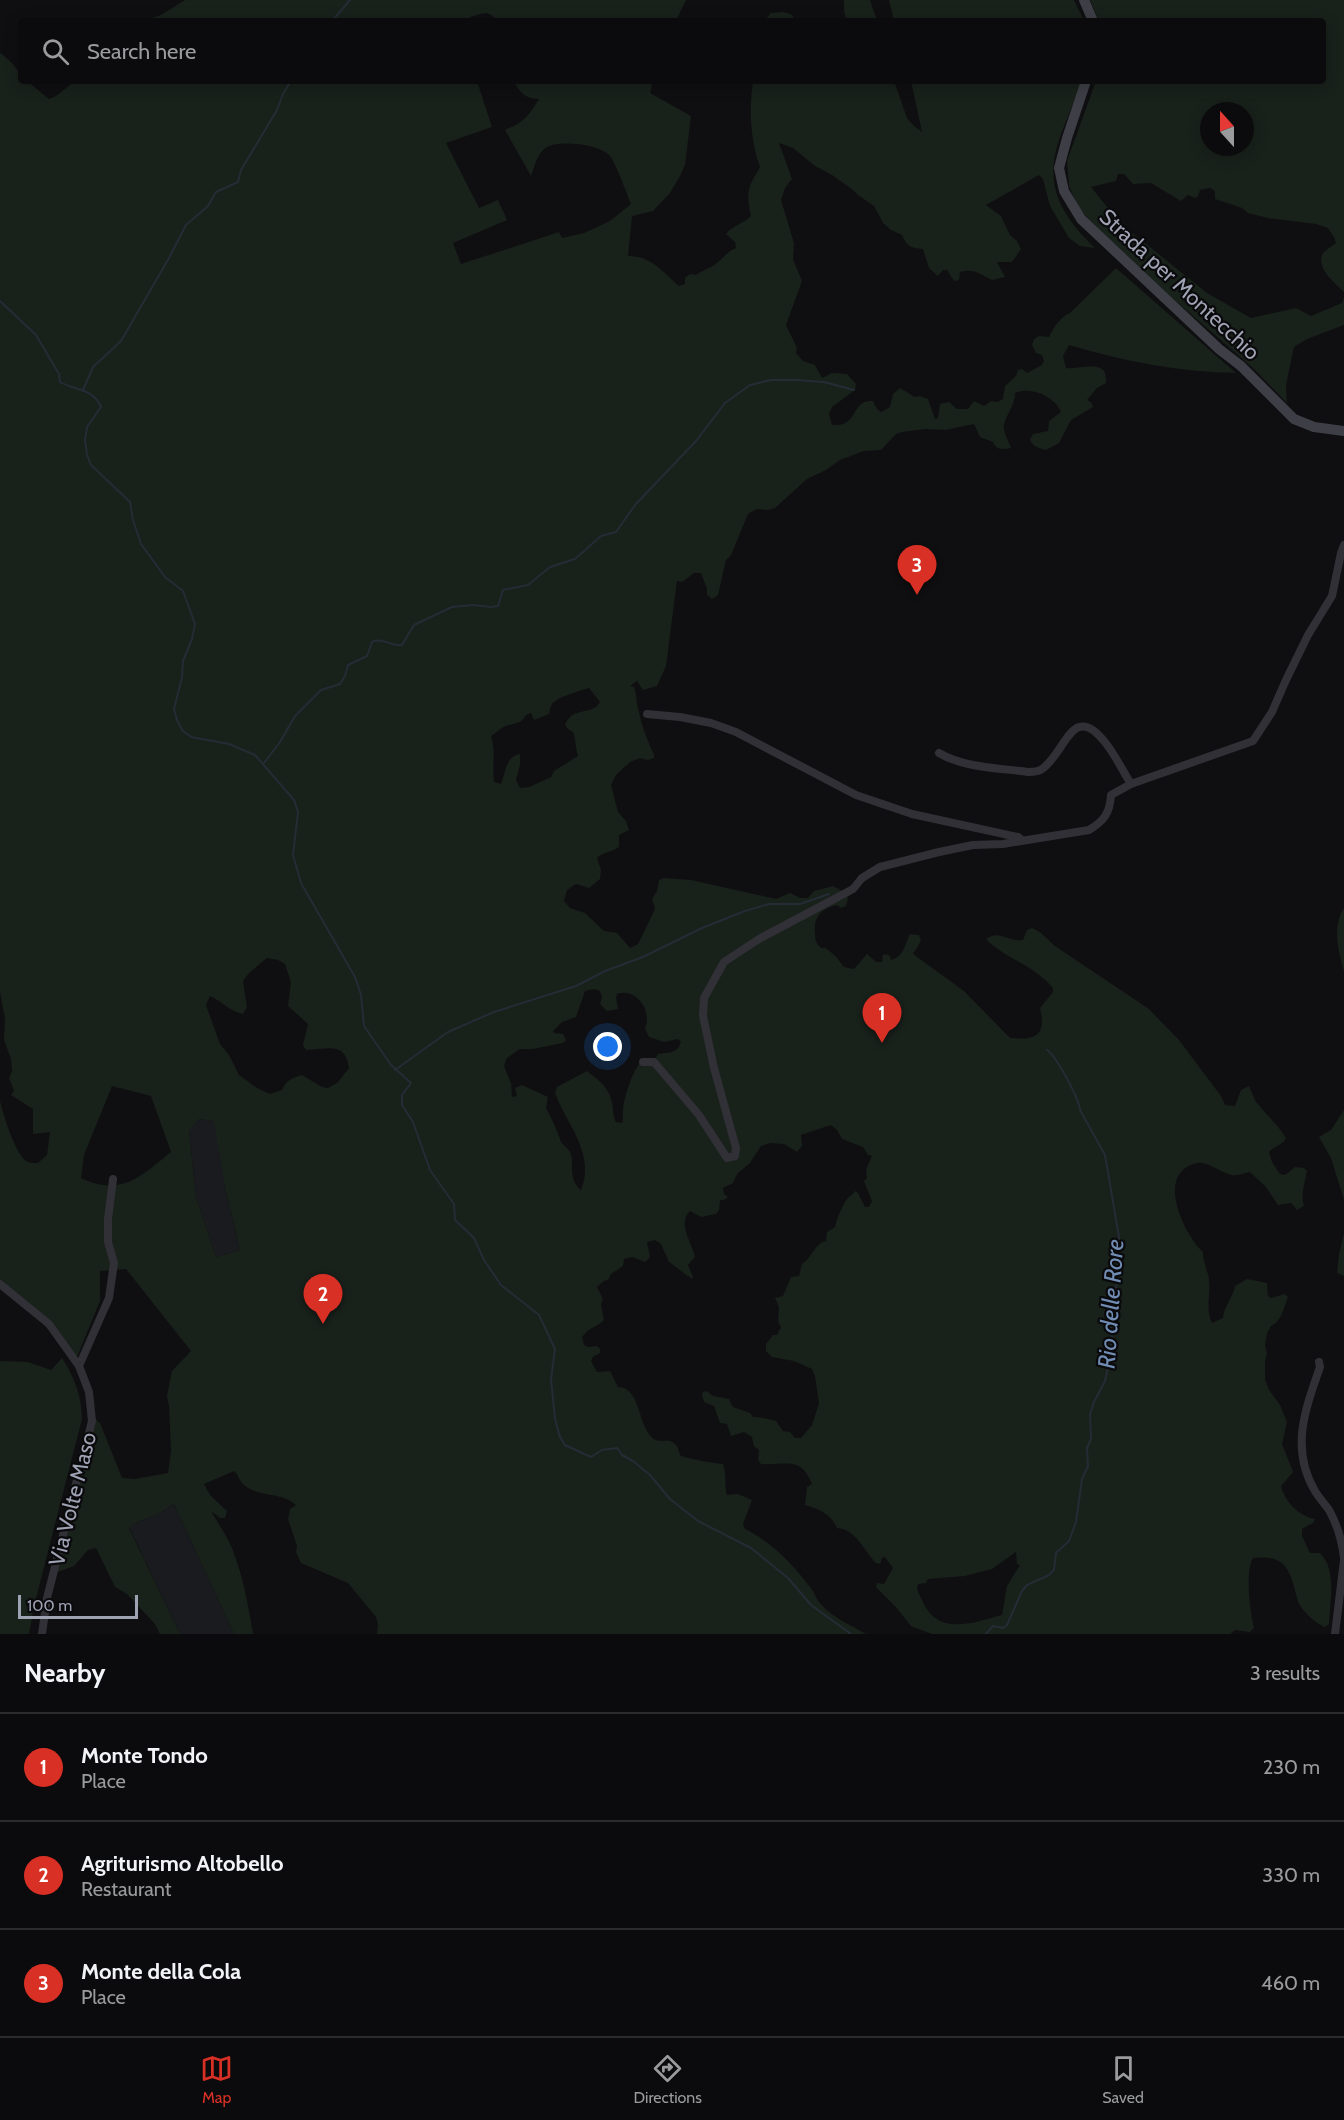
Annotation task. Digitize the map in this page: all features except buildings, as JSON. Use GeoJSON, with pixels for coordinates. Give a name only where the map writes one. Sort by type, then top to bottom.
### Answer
{"type":"FeatureCollection","features":[{"type":"Feature","properties":{"kind":"street"},"geometry":{"type":"LineString","coordinates":[[1084,0],[1092,18]]}},
{"type":"Feature","properties":{"kind":"street","name":"Strada per Montecchio"},"geometry":{"type":"LineString","coordinates":[[1085,84],[1059,168],[1064,191],[1081,219],[1210,341],[1241,366],[1294,419],[1314,427],[1344,431]]}},
{"type":"Feature","properties":{"kind":"street"},"geometry":{"type":"LineString","coordinates":[[643,1062],[654,1062],[699,1115],[727,1158],[735,1156],[736,1148],[702,1016],[704,998],[724,962],[759,939],[853,889],[862,878],[880,867],[973,845],[1023,841],[1089,830],[1100,824],[1107,815],[1111,795],[1131,784],[1253,741],[1272,712],[1304,644],[1332,596],[1344,545]]}},
{"type":"Feature","properties":{"kind":"street"},"geometry":{"type":"LineString","coordinates":[[647,714],[711,723],[736,732],[856,795],[912,814],[1018,837],[1023,841]]}},
{"type":"Feature","properties":{"kind":"street"},"geometry":{"type":"LineString","coordinates":[[939,753],[951,760],[1028,772],[1037,771],[1050,762],[1076,727],[1083,725],[1094,729],[1106,742],[1131,784]]}},
{"type":"Feature","properties":{"kind":"street"},"geometry":{"type":"LineString","coordinates":[[79,1366],[109,1298],[114,1263],[108,1242],[108,1219],[113,1179]]}},
{"type":"Feature","properties":{"kind":"street","name":"Via Volte Maso"},"geometry":{"type":"LineString","coordinates":[[0,1284],[49,1324],[79,1366],[89,1392],[92,1421],[47,1598],[42,1634]]}},
{"type":"Feature","properties":{"kind":"street"},"geometry":{"type":"LineString","coordinates":[[1320,1362],[1303,1421],[1300,1442],[1304,1469],[1341,1535],[1344,1559],[1335,1634]]}},
{"type":"Feature","properties":{"kind":"shaded area"},"geometry":{"type":"Polygon","coordinates":[[[185,0],[686,0],[677,18],[495,18],[485,13],[470,18],[152,18],[185,0]]]}},
{"type":"Feature","properties":{"kind":"shaded area"},"geometry":{"type":"Polygon","coordinates":[[[844,0],[870,0],[876,18],[846,18],[844,0]]]}},
{"type":"Feature","properties":{"kind":"shaded area"},"geometry":{"type":"Polygon","coordinates":[[[889,0],[1074,0],[1083,18],[893,18],[889,0]]]}},
{"type":"Feature","properties":{"kind":"shaded area"},"geometry":{"type":"Polygon","coordinates":[[[1090,0],[1344,0],[1344,292],[1331,280],[1321,263],[1324,252],[1336,243],[1328,228],[1248,213],[1242,208],[1215,199],[1215,191],[1210,188],[1200,190],[1195,198],[1188,195],[1181,201],[1151,183],[1133,184],[1124,174],[1118,174],[1116,181],[1091,187],[1120,223],[1207,293],[1251,318],[1296,308],[1311,316],[1342,303],[1344,297],[1344,325],[1307,339],[1294,347],[1286,385],[1287,403],[1253,368],[1125,257],[1079,209],[1069,186],[1067,161],[1095,84],[1326,84],[1326,18],[1098,18],[1090,0]]]}},
{"type":"Feature","properties":{"kind":"shaded area"},"geometry":{"type":"Polygon","coordinates":[[[783,12],[791,14],[794,18],[767,18],[771,13],[783,12]]]}},
{"type":"Feature","properties":{"kind":"shaded area"},"geometry":{"type":"Polygon","coordinates":[[[0,53],[18,72],[18,84],[31,84],[49,99],[71,84],[478,84],[492,127],[446,143],[479,208],[498,200],[507,220],[453,243],[461,264],[559,232],[562,238],[584,233],[610,221],[631,204],[610,156],[589,146],[561,144],[547,147],[539,156],[531,176],[505,130],[525,118],[539,99],[523,94],[516,84],[652,84],[650,93],[691,116],[685,165],[670,193],[653,211],[632,216],[628,256],[650,262],[679,286],[685,284],[685,278],[690,274],[696,275],[713,266],[736,248],[735,242],[726,234],[751,216],[749,191],[760,167],[751,124],[753,84],[895,84],[907,118],[922,132],[912,84],[1080,84],[1057,148],[1054,180],[1063,208],[1071,221],[1095,248],[1080,246],[1069,238],[1050,206],[1043,179],[1039,175],[986,205],[1001,216],[1010,235],[1021,249],[1012,262],[997,262],[1005,277],[992,280],[977,272],[969,271],[960,272],[959,280],[954,281],[947,270],[943,270],[938,276],[929,268],[923,249],[910,246],[902,235],[883,223],[874,206],[832,175],[815,166],[793,148],[779,143],[792,179],[785,188],[781,200],[794,243],[793,259],[802,281],[786,325],[797,348],[796,353],[803,361],[815,365],[822,378],[832,373],[847,374],[856,384],[855,390],[832,407],[829,414],[832,425],[847,422],[857,408],[866,402],[873,401],[881,412],[890,407],[893,394],[900,388],[915,397],[928,399],[935,419],[938,418],[940,404],[949,402],[957,409],[968,409],[974,401],[984,406],[991,401],[997,402],[1003,399],[1005,386],[1016,376],[1018,370],[1022,369],[1027,373],[1042,365],[1044,361],[1042,355],[1036,353],[1032,345],[1034,339],[1039,336],[1049,337],[1060,320],[1116,268],[1236,373],[1151,365],[1069,345],[1063,356],[1066,368],[1098,367],[1105,373],[1106,383],[1097,388],[1087,400],[1093,407],[1071,420],[1059,443],[1046,450],[1038,448],[1030,439],[1033,434],[1048,431],[1049,421],[1061,412],[1054,402],[1042,394],[1021,391],[1015,393],[1014,402],[1004,425],[1011,448],[1000,449],[993,442],[980,437],[974,424],[945,430],[925,429],[902,432],[896,434],[881,450],[864,451],[840,460],[807,479],[775,508],[757,509],[748,514],[731,555],[726,560],[718,595],[712,599],[707,595],[701,573],[694,573],[682,582],[677,581],[666,666],[657,686],[643,690],[637,681],[630,686],[634,687],[636,693],[637,706],[654,758],[648,760],[640,758],[630,762],[616,775],[611,785],[618,812],[626,821],[629,830],[619,835],[619,847],[597,858],[601,870],[600,879],[589,888],[576,884],[567,890],[564,901],[570,908],[585,913],[604,931],[617,933],[630,948],[638,944],[655,909],[652,899],[657,891],[659,880],[664,878],[691,880],[776,899],[790,893],[800,898],[808,898],[814,891],[833,886],[846,893],[848,898],[846,906],[841,908],[837,905],[832,906],[817,918],[815,936],[819,946],[830,952],[844,967],[854,969],[867,954],[876,962],[882,962],[883,955],[886,954],[891,960],[899,956],[910,934],[919,935],[921,941],[913,954],[964,991],[1010,1038],[1037,1035],[1042,1025],[1040,1008],[1053,992],[1053,988],[1037,973],[1002,952],[986,939],[1000,935],[1023,940],[1027,930],[1032,928],[1149,1009],[1179,1040],[1221,1096],[1225,1105],[1235,1106],[1241,1090],[1249,1086],[1256,1102],[1286,1138],[1269,1152],[1280,1174],[1285,1175],[1295,1167],[1304,1168],[1307,1171],[1303,1193],[1304,1206],[1297,1210],[1291,1203],[1278,1205],[1266,1187],[1250,1172],[1232,1175],[1201,1163],[1184,1169],[1177,1179],[1175,1191],[1177,1205],[1188,1232],[1203,1252],[1209,1280],[1209,1312],[1212,1323],[1223,1318],[1235,1286],[1247,1279],[1267,1283],[1268,1296],[1271,1298],[1285,1294],[1288,1297],[1281,1316],[1267,1333],[1265,1379],[1287,1422],[1282,1444],[1293,1472],[1281,1486],[1283,1492],[1289,1503],[1298,1511],[1315,1519],[1313,1523],[1302,1529],[1302,1536],[1310,1553],[1320,1553],[1329,1568],[1331,1586],[1329,1624],[1325,1627],[1301,1607],[1285,1566],[1264,1557],[1253,1558],[1249,1572],[1254,1628],[1250,1632],[1235,1630],[1230,1634],[932,1634],[911,1626],[876,1587],[877,1583],[884,1584],[893,1568],[885,1557],[882,1558],[880,1564],[876,1563],[855,1536],[844,1529],[837,1528],[824,1513],[805,1505],[807,1487],[812,1484],[803,1469],[792,1464],[761,1464],[758,1460],[759,1450],[754,1446],[752,1437],[744,1432],[731,1436],[727,1424],[720,1423],[714,1406],[704,1402],[702,1395],[707,1391],[713,1396],[729,1399],[733,1407],[750,1413],[753,1417],[776,1421],[783,1431],[790,1432],[795,1438],[801,1438],[812,1425],[819,1403],[812,1369],[794,1361],[772,1357],[766,1351],[766,1344],[773,1335],[777,1335],[781,1327],[778,1322],[779,1307],[775,1298],[783,1296],[791,1277],[799,1276],[802,1264],[819,1245],[826,1241],[827,1232],[835,1227],[846,1200],[855,1191],[865,1207],[869,1207],[872,1201],[864,1181],[867,1178],[866,1170],[872,1156],[868,1155],[863,1147],[842,1139],[831,1125],[801,1135],[802,1146],[797,1152],[784,1144],[770,1143],[761,1146],[750,1163],[737,1174],[733,1183],[723,1188],[724,1194],[728,1197],[720,1200],[716,1214],[701,1217],[690,1211],[686,1216],[685,1227],[695,1257],[688,1265],[692,1279],[669,1262],[661,1244],[655,1240],[647,1242],[650,1257],[645,1262],[632,1257],[624,1259],[623,1266],[597,1287],[603,1299],[601,1304],[604,1320],[582,1337],[584,1345],[597,1346],[600,1349],[600,1353],[591,1361],[597,1372],[610,1371],[618,1387],[629,1392],[649,1434],[657,1440],[671,1441],[677,1446],[681,1456],[723,1464],[727,1495],[738,1494],[752,1500],[743,1524],[745,1529],[765,1541],[791,1564],[806,1581],[818,1600],[835,1617],[866,1634],[377,1634],[376,1617],[348,1583],[301,1563],[288,1519],[290,1509],[296,1505],[283,1498],[248,1488],[234,1471],[204,1484],[210,1495],[227,1511],[225,1518],[220,1518],[211,1511],[230,1543],[236,1559],[245,1590],[253,1634],[234,1634],[174,1504],[129,1528],[180,1634],[160,1634],[155,1624],[127,1594],[115,1587],[96,1548],[88,1550],[74,1566],[55,1573],[94,1418],[100,1423],[122,1478],[135,1479],[168,1473],[171,1451],[167,1396],[172,1371],[191,1351],[126,1269],[100,1271],[100,1301],[77,1357],[0,1282],[0,1101],[15,1144],[28,1162],[38,1163],[47,1155],[50,1132],[33,1134],[33,1109],[11,1095],[14,1091],[9,1078],[12,1071],[11,1059],[4,1040],[5,1019],[0,992],[0,53]],[[589,688],[554,702],[549,714],[534,720],[531,713],[519,722],[491,736],[494,782],[501,784],[511,758],[520,754],[516,780],[520,788],[529,787],[551,777],[554,771],[578,756],[573,732],[565,725],[573,715],[592,709],[600,702],[589,688]],[[267,958],[243,981],[247,1007],[243,1014],[210,996],[206,1005],[220,1044],[229,1055],[239,1075],[270,1094],[282,1090],[290,1080],[302,1075],[322,1087],[328,1088],[337,1083],[349,1068],[347,1059],[343,1053],[334,1048],[306,1050],[303,1045],[308,1024],[288,1006],[291,982],[285,964],[267,958]],[[594,989],[585,991],[576,1017],[562,1022],[553,1031],[563,1034],[566,1040],[563,1043],[520,1049],[507,1058],[504,1066],[511,1083],[512,1097],[517,1096],[515,1088],[522,1085],[548,1097],[546,1108],[561,1142],[570,1152],[574,1180],[581,1190],[585,1176],[582,1151],[555,1093],[557,1087],[587,1071],[607,1090],[612,1100],[615,1120],[622,1123],[627,1090],[640,1063],[643,1060],[653,1063],[658,1054],[675,1051],[681,1042],[678,1039],[664,1042],[649,1037],[645,1028],[647,1015],[645,1008],[631,994],[617,994],[618,1009],[607,1011],[600,1004],[602,997],[600,991],[594,989]],[[112,1086],[84,1155],[81,1178],[95,1183],[119,1185],[139,1176],[171,1152],[151,1096],[112,1086]],[[199,1119],[189,1131],[196,1197],[216,1257],[240,1250],[225,1188],[214,1121],[199,1119]],[[1016,1552],[992,1569],[965,1576],[928,1579],[926,1583],[918,1584],[917,1589],[934,1617],[950,1624],[977,1622],[1002,1615],[1007,1586],[1020,1565],[1017,1564],[1016,1552]]]}},
{"type":"Feature","properties":{"kind":"shaded area"},"geometry":{"type":"Polygon","coordinates":[[[1344,908],[1344,971],[1337,931],[1344,908]]]}},
{"type":"Feature","properties":{"kind":"shaded area"},"geometry":{"type":"Polygon","coordinates":[[[1344,1110],[1344,1200],[1331,1158],[1319,1137],[1331,1130],[1344,1110]]]}},
{"type":"Feature","properties":{"kind":"shaded area"},"geometry":{"type":"Polygon","coordinates":[[[199,1119],[215,1121],[225,1188],[240,1250],[216,1257],[196,1197],[189,1130],[199,1119]]]}},
{"type":"Feature","properties":{"kind":"shaded area"},"geometry":{"type":"Polygon","coordinates":[[[1344,1233],[1344,1276],[1337,1273],[1344,1233]]]}},
{"type":"Feature","properties":{"kind":"shaded area"},"geometry":{"type":"Polygon","coordinates":[[[62,1358],[77,1387],[82,1419],[34,1606],[29,1634],[0,1634],[0,1361],[28,1362],[51,1370],[62,1358]]]}},
{"type":"Feature","properties":{"kind":"shaded area"},"geometry":{"type":"Polygon","coordinates":[[[174,1504],[234,1634],[180,1634],[129,1527],[174,1504]]]}},
{"type":"Feature","properties":{"kind":"waterway"},"geometry":{"type":"LineString","coordinates":[[335,18],[350,0]]}},
{"type":"Feature","properties":{"kind":"waterway"},"geometry":{"type":"LineString","coordinates":[[83,390],[93,367],[121,341],[186,225],[208,206],[216,192],[238,182],[241,170],[277,110],[289,84]]}},
{"type":"Feature","properties":{"kind":"waterway"},"geometry":{"type":"LineString","coordinates":[[0,301],[36,335],[59,374],[60,382],[89,393],[101,407],[87,427],[85,440],[91,465],[130,502],[141,544],[165,577],[183,591],[195,624],[183,661],[182,677],[174,709],[177,720],[182,730],[191,737],[229,744],[255,755],[294,800],[298,812],[293,855],[301,883],[355,977],[361,995],[364,1026],[391,1065],[411,1083],[402,1095],[402,1105],[413,1122],[430,1170],[454,1204],[455,1220],[474,1238],[484,1260],[501,1285],[539,1315],[555,1349],[551,1379],[555,1419],[565,1445],[591,1457],[602,1450],[617,1448],[622,1455],[650,1475],[670,1499],[698,1521],[751,1548],[788,1578],[811,1605],[851,1634]]}},
{"type":"Feature","properties":{"kind":"waterway"},"geometry":{"type":"LineString","coordinates":[[264,763],[295,716],[321,690],[340,684],[348,665],[367,656],[372,642],[402,645],[414,625],[452,607],[498,606],[503,590],[528,585],[550,567],[575,559],[601,536],[616,532],[635,505],[696,441],[725,403],[750,385],[771,380],[797,380],[824,382],[854,390]]}},
{"type":"Feature","properties":{"kind":"waterway"},"geometry":{"type":"LineString","coordinates":[[395,1070],[448,1032],[494,1012],[576,986],[605,971],[643,957],[702,928],[745,911],[769,904],[800,904],[829,894]]}},
{"type":"Feature","properties":{"kind":"waterway","name":"Rio delle Rore"},"geometry":{"type":"LineString","coordinates":[[986,1634],[993,1626],[1003,1628],[1007,1625],[1022,1591],[1027,1585],[1049,1575],[1054,1570],[1056,1553],[1069,1541],[1076,1522],[1082,1479],[1088,1466],[1087,1448],[1091,1439],[1090,1414],[1105,1381],[1110,1357],[1113,1322],[1111,1302],[1118,1281],[1119,1237],[1105,1155],[1080,1110],[1076,1096],[1056,1060],[1047,1050]]}},
{"type":"Feature","properties":{"kind":"place","name":"Monte della Cola"},"geometry":{"type":"Point","coordinates":[917,595]}},
{"type":"Feature","properties":{"kind":"place","name":"Monte Tondo"},"geometry":{"type":"Point","coordinates":[882,1043]}},
{"type":"Feature","properties":{"kind":"place","name":"Agriturismo Altobello"},"geometry":{"type":"Point","coordinates":[323,1324]}}]}
